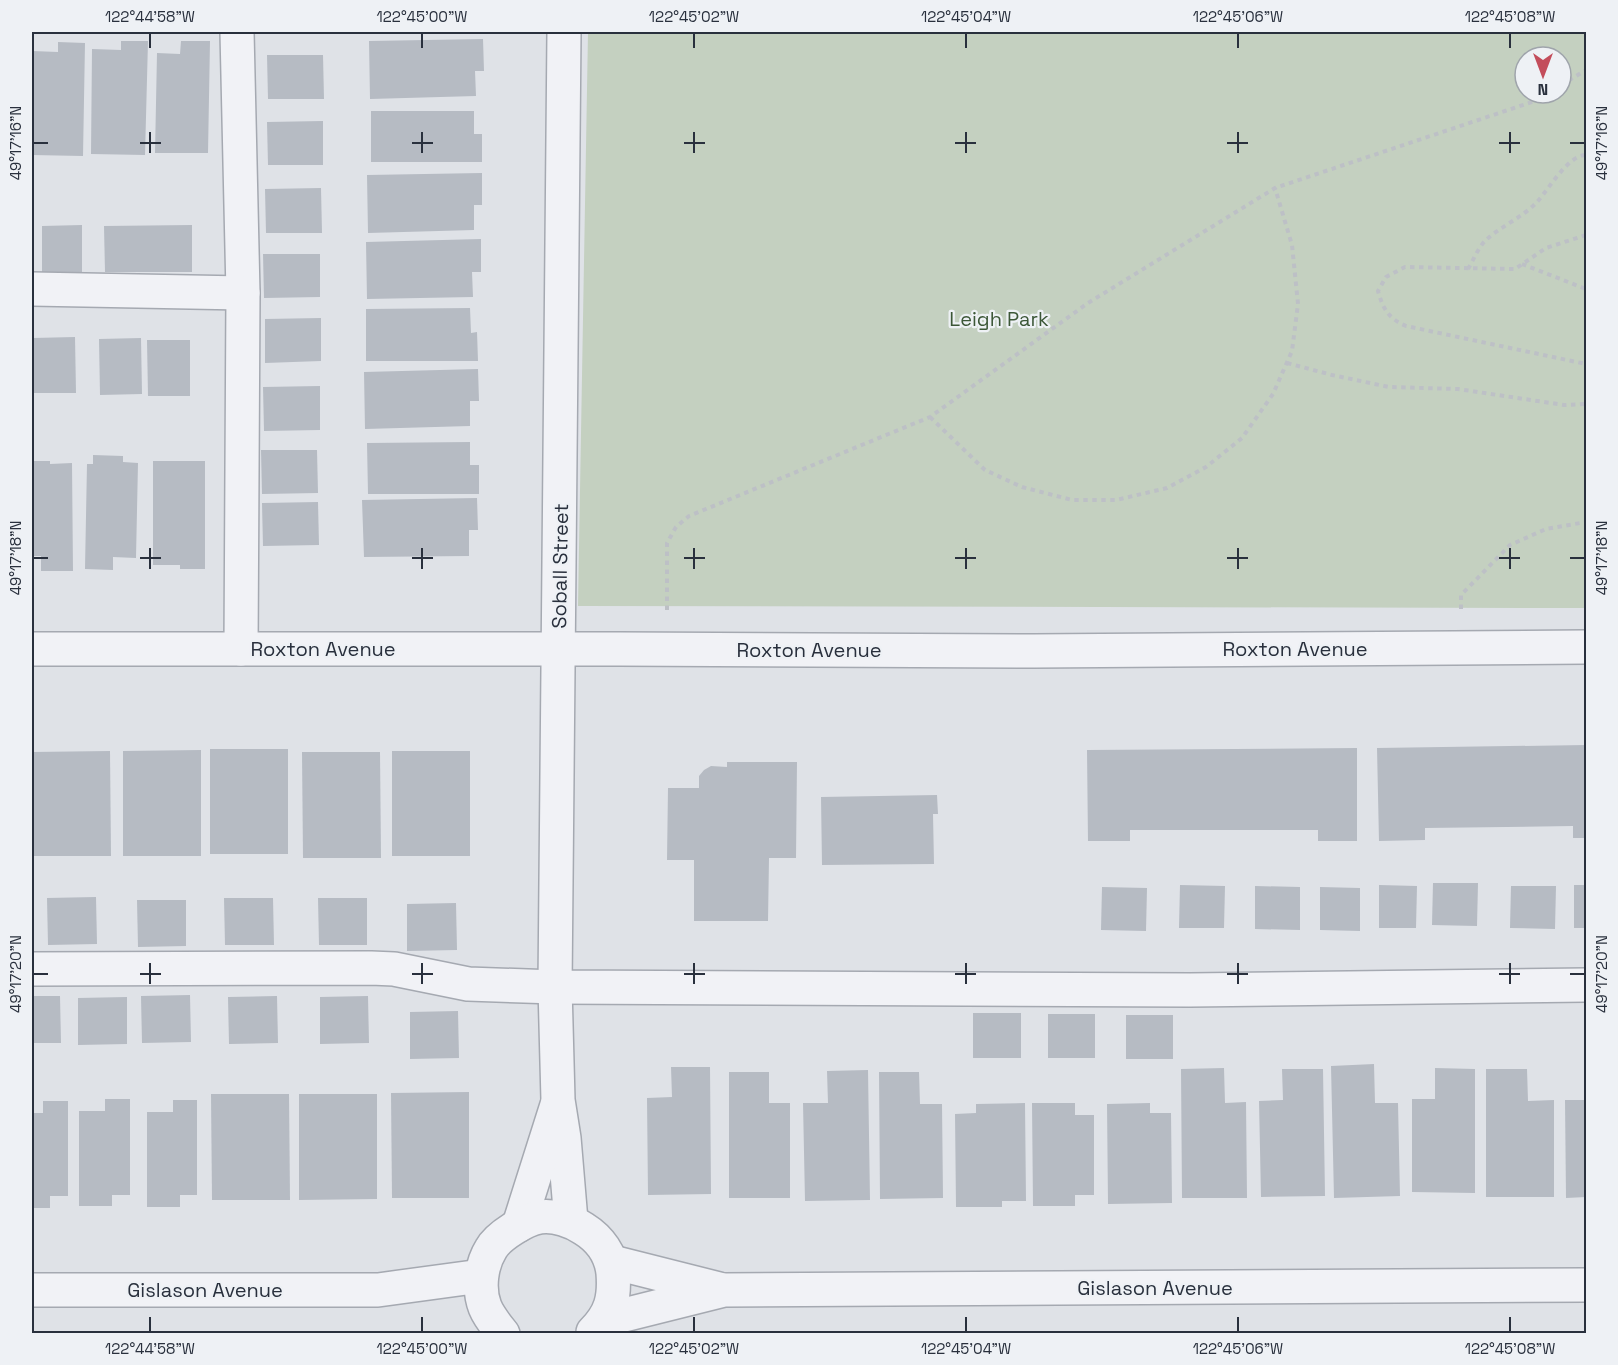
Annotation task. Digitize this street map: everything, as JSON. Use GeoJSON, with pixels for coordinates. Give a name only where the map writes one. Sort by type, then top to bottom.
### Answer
{"type":"FeatureCollection","features":[{"type":"Feature","properties":{"kind":"street"},"geometry":{"type":"LineString","coordinates":[[237,32],[243,293],[241,649]]}},
{"type":"Feature","properties":{"kind":"street","name":"Soball Street"},"geometry":{"type":"LineString","coordinates":[[564,32],[555,987],[558,1100],[564,1138],[571,1221]]}},
{"type":"Feature","properties":{"kind":"street"},"geometry":{"type":"LineString","coordinates":[[32,289],[243,293]]}},
{"type":"Feature","properties":{"kind":"street","name":"Roxton Avenue"},"geometry":{"type":"LineString","coordinates":[[32,650],[1046,651],[1587,647]]}},
{"type":"Feature","properties":{"kind":"street"},"geometry":{"type":"LineString","coordinates":[[32,969],[371,968],[394,969],[468,984],[555,987],[1190,990],[1587,985]]}},
{"type":"Feature","properties":{"kind":"street","name":"Soball Street"},"geometry":{"type":"LineString","coordinates":[[519,1224],[558,1100]]}},
{"type":"Feature","properties":{"kind":"street"},"geometry":{"type":"LineString","coordinates":[[503,1334],[492,1321],[483,1291],[491,1248],[519,1224],[541,1217],[571,1221],[596,1236],[612,1262],[615,1292],[598,1327]]}},
{"type":"Feature","properties":{"kind":"street","name":"Gislason Avenue"},"geometry":{"type":"LineString","coordinates":[[612,1262],[724,1290],[1587,1285]]}},
{"type":"Feature","properties":{"kind":"street","name":"Gislason Avenue"},"geometry":{"type":"LineString","coordinates":[[32,1290],[483,1291]]}},
{"type":"Feature","properties":{"kind":"street","name":"Gislason Avenue"},"geometry":{"type":"LineString","coordinates":[[598,1327],[724,1290]]}},
{"type":"Feature","properties":{"kind":"path"},"geometry":{"type":"LineString","coordinates":[[1573,79],[1587,70]]}},
{"type":"Feature","properties":{"kind":"path"},"geometry":{"type":"LineString","coordinates":[[667,649],[667,543],[676,527],[689,516],[930,417],[1088,303],[1275,189],[1523,105]]}},
{"type":"Feature","properties":{"kind":"path"},"geometry":{"type":"LineString","coordinates":[[1468,269],[1484,242],[1511,224],[1536,203],[1560,173],[1581,155],[1587,155]]}},
{"type":"Feature","properties":{"kind":"path"},"geometry":{"type":"LineString","coordinates":[[930,417],[985,470],[1022,487],[1072,500],[1116,500],[1167,488],[1206,468],[1242,438],[1273,394],[1292,351],[1298,304],[1292,245],[1275,189]]}},
{"type":"Feature","properties":{"kind":"path"},"geometry":{"type":"LineString","coordinates":[[1587,235],[1546,248],[1515,268],[1405,267],[1386,278],[1378,291],[1382,305],[1393,320],[1406,326],[1587,364]]}},
{"type":"Feature","properties":{"kind":"path"},"geometry":{"type":"LineString","coordinates":[[1522,264],[1587,289]]}},
{"type":"Feature","properties":{"kind":"path"},"geometry":{"type":"LineString","coordinates":[[1287,363],[1389,387],[1458,389],[1564,405],[1587,404]]}},
{"type":"Feature","properties":{"kind":"path"},"geometry":{"type":"LineString","coordinates":[[1461,648],[1461,595],[1510,545],[1546,529],[1587,522]]}},
{"type":"Feature","properties":{"kind":"green space","name":"Leigh Park"},"geometry":{"type":"Polygon","coordinates":[[[588,32],[1586,32],[1586,608],[578,606],[588,32]]]}},
{"type":"Feature","properties":{"kind":"building"},"geometry":{"type":"Polygon","coordinates":[[[483,39],[484,71],[475,71],[476,96],[370,99],[369,41],[483,39]]]}},
{"type":"Feature","properties":{"kind":"building"},"geometry":{"type":"Polygon","coordinates":[[[121,41],[148,41],[145,155],[91,154],[92,49],[121,50],[121,41]]]}},
{"type":"Feature","properties":{"kind":"building"},"geometry":{"type":"Polygon","coordinates":[[[181,41],[210,41],[208,153],[155,153],[157,53],[180,54],[181,41]]]}},
{"type":"Feature","properties":{"kind":"building"},"geometry":{"type":"Polygon","coordinates":[[[58,42],[85,43],[83,156],[32,155],[32,51],[58,52],[58,42]]]}},
{"type":"Feature","properties":{"kind":"building"},"geometry":{"type":"Polygon","coordinates":[[[267,55],[323,55],[324,99],[268,99],[267,55]]]}},
{"type":"Feature","properties":{"kind":"building"},"geometry":{"type":"Polygon","coordinates":[[[371,111],[474,111],[474,134],[482,134],[482,162],[371,162],[371,111]]]}},
{"type":"Feature","properties":{"kind":"building"},"geometry":{"type":"Polygon","coordinates":[[[323,121],[323,165],[268,165],[267,122],[323,121]]]}},
{"type":"Feature","properties":{"kind":"building"},"geometry":{"type":"Polygon","coordinates":[[[482,173],[482,205],[474,205],[474,230],[368,233],[367,175],[482,173]]]}},
{"type":"Feature","properties":{"kind":"building"},"geometry":{"type":"Polygon","coordinates":[[[321,188],[322,233],[266,233],[265,189],[321,188]]]}},
{"type":"Feature","properties":{"kind":"building"},"geometry":{"type":"Polygon","coordinates":[[[82,225],[82,272],[42,272],[42,226],[82,225]]]}},
{"type":"Feature","properties":{"kind":"building"},"geometry":{"type":"Polygon","coordinates":[[[192,225],[192,272],[105,272],[104,226],[192,225]]]}},
{"type":"Feature","properties":{"kind":"building"},"geometry":{"type":"Polygon","coordinates":[[[481,239],[481,272],[472,272],[473,297],[367,299],[366,242],[481,239]]]}},
{"type":"Feature","properties":{"kind":"building"},"geometry":{"type":"Polygon","coordinates":[[[263,254],[320,254],[320,297],[264,298],[263,254]]]}},
{"type":"Feature","properties":{"kind":"building"},"geometry":{"type":"Polygon","coordinates":[[[470,308],[471,333],[477,332],[478,361],[366,361],[366,309],[470,308]]]}},
{"type":"Feature","properties":{"kind":"building"},"geometry":{"type":"Polygon","coordinates":[[[321,318],[321,361],[265,363],[265,319],[321,318]]]}},
{"type":"Feature","properties":{"kind":"building"},"geometry":{"type":"Polygon","coordinates":[[[75,337],[76,393],[34,393],[33,338],[75,337]]]}},
{"type":"Feature","properties":{"kind":"building"},"geometry":{"type":"Polygon","coordinates":[[[141,338],[142,394],[100,395],[99,339],[141,338]]]}},
{"type":"Feature","properties":{"kind":"building"},"geometry":{"type":"Polygon","coordinates":[[[147,340],[190,340],[190,396],[148,396],[147,340]]]}},
{"type":"Feature","properties":{"kind":"building"},"geometry":{"type":"Polygon","coordinates":[[[478,369],[479,401],[470,401],[470,426],[365,429],[364,372],[478,369]]]}},
{"type":"Feature","properties":{"kind":"building"},"geometry":{"type":"Polygon","coordinates":[[[320,386],[320,430],[264,431],[263,387],[320,386]]]}},
{"type":"Feature","properties":{"kind":"building"},"geometry":{"type":"Polygon","coordinates":[[[470,442],[470,465],[479,465],[479,494],[368,494],[367,443],[470,442]]]}},
{"type":"Feature","properties":{"kind":"building"},"geometry":{"type":"Polygon","coordinates":[[[261,450],[317,450],[318,493],[262,494],[261,450]]]}},
{"type":"Feature","properties":{"kind":"building"},"geometry":{"type":"Polygon","coordinates":[[[93,455],[123,456],[123,462],[138,463],[136,558],[113,557],[113,570],[85,569],[87,464],[93,464],[93,455]]]}},
{"type":"Feature","properties":{"kind":"building"},"geometry":{"type":"Polygon","coordinates":[[[32,461],[50,461],[50,464],[72,463],[73,571],[41,571],[41,556],[32,556],[32,461]]]}},
{"type":"Feature","properties":{"kind":"building"},"geometry":{"type":"Polygon","coordinates":[[[153,461],[205,461],[205,569],[180,569],[180,565],[153,565],[153,461]]]}},
{"type":"Feature","properties":{"kind":"building"},"geometry":{"type":"Polygon","coordinates":[[[477,498],[478,530],[469,530],[469,556],[364,557],[362,500],[477,498]]]}},
{"type":"Feature","properties":{"kind":"building"},"geometry":{"type":"Polygon","coordinates":[[[318,502],[319,545],[263,546],[262,503],[318,502]]]}},
{"type":"Feature","properties":{"kind":"building"},"geometry":{"type":"Polygon","coordinates":[[[1586,745],[1586,838],[1573,838],[1573,826],[1425,828],[1425,840],[1379,841],[1377,748],[1586,745]]]}},
{"type":"Feature","properties":{"kind":"building"},"geometry":{"type":"Polygon","coordinates":[[[1357,748],[1357,841],[1318,841],[1318,830],[1130,830],[1130,841],[1088,841],[1087,750],[1357,748]]]}},
{"type":"Feature","properties":{"kind":"building"},"geometry":{"type":"Polygon","coordinates":[[[210,749],[288,749],[288,854],[210,854],[210,749]]]}},
{"type":"Feature","properties":{"kind":"building"},"geometry":{"type":"Polygon","coordinates":[[[201,750],[201,856],[123,856],[123,751],[201,750]]]}},
{"type":"Feature","properties":{"kind":"building"},"geometry":{"type":"Polygon","coordinates":[[[110,751],[111,856],[33,856],[32,752],[110,751]]]}},
{"type":"Feature","properties":{"kind":"building"},"geometry":{"type":"Polygon","coordinates":[[[392,751],[470,751],[470,856],[392,856],[392,751]]]}},
{"type":"Feature","properties":{"kind":"building"},"geometry":{"type":"Polygon","coordinates":[[[302,752],[380,752],[381,858],[303,858],[302,752]]]}},
{"type":"Feature","properties":{"kind":"building"},"geometry":{"type":"Polygon","coordinates":[[[727,762],[797,762],[796,858],[769,858],[768,921],[694,921],[694,860],[667,860],[668,788],[699,788],[699,776],[704,770],[711,766],[727,767],[727,762]]]}},
{"type":"Feature","properties":{"kind":"building"},"geometry":{"type":"Polygon","coordinates":[[[937,795],[938,814],[933,814],[934,864],[822,865],[821,797],[937,795]]]}},
{"type":"Feature","properties":{"kind":"building"},"geometry":{"type":"Polygon","coordinates":[[[1433,883],[1478,883],[1477,926],[1432,925],[1433,883]]]}},
{"type":"Feature","properties":{"kind":"building"},"geometry":{"type":"Polygon","coordinates":[[[1180,885],[1225,886],[1224,928],[1179,928],[1180,885]]]}},
{"type":"Feature","properties":{"kind":"building"},"geometry":{"type":"Polygon","coordinates":[[[1379,885],[1417,886],[1416,928],[1379,928],[1379,885]]]}},
{"type":"Feature","properties":{"kind":"building"},"geometry":{"type":"Polygon","coordinates":[[[1574,885],[1586,885],[1586,928],[1574,928],[1574,885]]]}},
{"type":"Feature","properties":{"kind":"building"},"geometry":{"type":"Polygon","coordinates":[[[1255,886],[1300,887],[1300,930],[1255,929],[1255,886]]]}},
{"type":"Feature","properties":{"kind":"building"},"geometry":{"type":"Polygon","coordinates":[[[1511,886],[1556,886],[1555,929],[1510,928],[1511,886]]]}},
{"type":"Feature","properties":{"kind":"building"},"geometry":{"type":"Polygon","coordinates":[[[1102,887],[1147,888],[1146,931],[1101,930],[1102,887]]]}},
{"type":"Feature","properties":{"kind":"building"},"geometry":{"type":"Polygon","coordinates":[[[1320,887],[1360,888],[1360,931],[1320,930],[1320,887]]]}},
{"type":"Feature","properties":{"kind":"building"},"geometry":{"type":"Polygon","coordinates":[[[96,897],[97,944],[48,945],[47,898],[96,897]]]}},
{"type":"Feature","properties":{"kind":"building"},"geometry":{"type":"Polygon","coordinates":[[[224,898],[273,898],[274,945],[225,945],[224,898]]]}},
{"type":"Feature","properties":{"kind":"building"},"geometry":{"type":"Polygon","coordinates":[[[318,898],[367,898],[367,945],[319,945],[318,898]]]}},
{"type":"Feature","properties":{"kind":"building"},"geometry":{"type":"Polygon","coordinates":[[[137,900],[186,900],[186,946],[138,947],[137,900]]]}},
{"type":"Feature","properties":{"kind":"building"},"geometry":{"type":"Polygon","coordinates":[[[456,903],[457,950],[407,951],[407,904],[456,903]]]}},
{"type":"Feature","properties":{"kind":"building"},"geometry":{"type":"Polygon","coordinates":[[[190,995],[191,1042],[142,1043],[141,996],[190,995]]]}},
{"type":"Feature","properties":{"kind":"building"},"geometry":{"type":"Polygon","coordinates":[[[32,996],[60,996],[61,1043],[32,1043],[32,996]]]}},
{"type":"Feature","properties":{"kind":"building"},"geometry":{"type":"Polygon","coordinates":[[[277,996],[278,1043],[229,1044],[228,997],[277,996]]]}},
{"type":"Feature","properties":{"kind":"building"},"geometry":{"type":"Polygon","coordinates":[[[368,996],[369,1043],[320,1044],[320,997],[368,996]]]}},
{"type":"Feature","properties":{"kind":"building"},"geometry":{"type":"Polygon","coordinates":[[[127,997],[127,1044],[78,1045],[78,998],[127,997]]]}},
{"type":"Feature","properties":{"kind":"building"},"geometry":{"type":"Polygon","coordinates":[[[458,1011],[459,1058],[410,1059],[410,1012],[458,1011]]]}},
{"type":"Feature","properties":{"kind":"building"},"geometry":{"type":"Polygon","coordinates":[[[973,1013],[1021,1013],[1021,1058],[973,1058],[973,1013]]]}},
{"type":"Feature","properties":{"kind":"building"},"geometry":{"type":"Polygon","coordinates":[[[1048,1014],[1095,1014],[1095,1058],[1048,1058],[1048,1014]]]}},
{"type":"Feature","properties":{"kind":"building"},"geometry":{"type":"Polygon","coordinates":[[[1126,1015],[1173,1015],[1173,1059],[1126,1059],[1126,1015]]]}},
{"type":"Feature","properties":{"kind":"building"},"geometry":{"type":"Polygon","coordinates":[[[1374,1064],[1375,1103],[1398,1103],[1400,1196],[1334,1198],[1331,1066],[1374,1064]]]}},
{"type":"Feature","properties":{"kind":"building"},"geometry":{"type":"Polygon","coordinates":[[[671,1067],[710,1067],[711,1194],[648,1195],[647,1098],[672,1097],[671,1067]]]}},
{"type":"Feature","properties":{"kind":"building"},"geometry":{"type":"Polygon","coordinates":[[[1224,1068],[1225,1103],[1246,1102],[1247,1198],[1182,1198],[1181,1069],[1224,1068]]]}},
{"type":"Feature","properties":{"kind":"building"},"geometry":{"type":"Polygon","coordinates":[[[1435,1068],[1475,1069],[1475,1193],[1412,1192],[1412,1099],[1435,1099],[1435,1068]]]}},
{"type":"Feature","properties":{"kind":"building"},"geometry":{"type":"Polygon","coordinates":[[[1282,1069],[1323,1069],[1325,1196],[1261,1197],[1259,1101],[1283,1100],[1282,1069]]]}},
{"type":"Feature","properties":{"kind":"building"},"geometry":{"type":"Polygon","coordinates":[[[1486,1069],[1527,1069],[1528,1101],[1554,1100],[1554,1197],[1486,1197],[1486,1069]]]}},
{"type":"Feature","properties":{"kind":"building"},"geometry":{"type":"Polygon","coordinates":[[[868,1070],[870,1200],[805,1201],[803,1103],[828,1103],[827,1071],[868,1070]]]}},
{"type":"Feature","properties":{"kind":"building"},"geometry":{"type":"Polygon","coordinates":[[[729,1072],[769,1072],[769,1103],[790,1103],[790,1198],[729,1198],[729,1072]]]}},
{"type":"Feature","properties":{"kind":"building"},"geometry":{"type":"Polygon","coordinates":[[[879,1072],[919,1072],[920,1104],[942,1104],[943,1198],[880,1199],[879,1072]]]}},
{"type":"Feature","properties":{"kind":"building"},"geometry":{"type":"Polygon","coordinates":[[[469,1092],[469,1198],[392,1198],[391,1093],[469,1092]]]}},
{"type":"Feature","properties":{"kind":"building"},"geometry":{"type":"Polygon","coordinates":[[[211,1094],[289,1094],[290,1200],[212,1200],[211,1094]]]}},
{"type":"Feature","properties":{"kind":"building"},"geometry":{"type":"Polygon","coordinates":[[[299,1094],[377,1094],[377,1199],[299,1200],[299,1094]]]}},
{"type":"Feature","properties":{"kind":"building"},"geometry":{"type":"Polygon","coordinates":[[[105,1099],[130,1099],[130,1195],[112,1195],[112,1206],[79,1206],[79,1111],[105,1111],[105,1099]]]}},
{"type":"Feature","properties":{"kind":"building"},"geometry":{"type":"Polygon","coordinates":[[[173,1100],[197,1100],[197,1195],[180,1195],[180,1207],[147,1207],[147,1112],[173,1112],[173,1100]]]}},
{"type":"Feature","properties":{"kind":"building"},"geometry":{"type":"Polygon","coordinates":[[[1565,1100],[1586,1100],[1586,1197],[1566,1198],[1565,1100]]]}},
{"type":"Feature","properties":{"kind":"building"},"geometry":{"type":"Polygon","coordinates":[[[43,1101],[68,1101],[68,1196],[50,1196],[50,1208],[32,1208],[32,1113],[43,1113],[43,1101]]]}},
{"type":"Feature","properties":{"kind":"building"},"geometry":{"type":"Polygon","coordinates":[[[1025,1103],[1026,1201],[1002,1201],[1002,1207],[956,1207],[955,1114],[976,1113],[976,1104],[1025,1103]]]}},
{"type":"Feature","properties":{"kind":"building"},"geometry":{"type":"Polygon","coordinates":[[[1032,1103],[1075,1103],[1075,1115],[1094,1115],[1094,1195],[1075,1195],[1075,1206],[1033,1206],[1032,1103]]]}},
{"type":"Feature","properties":{"kind":"building"},"geometry":{"type":"Polygon","coordinates":[[[1150,1103],[1150,1113],[1171,1113],[1172,1203],[1108,1204],[1107,1104],[1150,1103]]]}}]}
